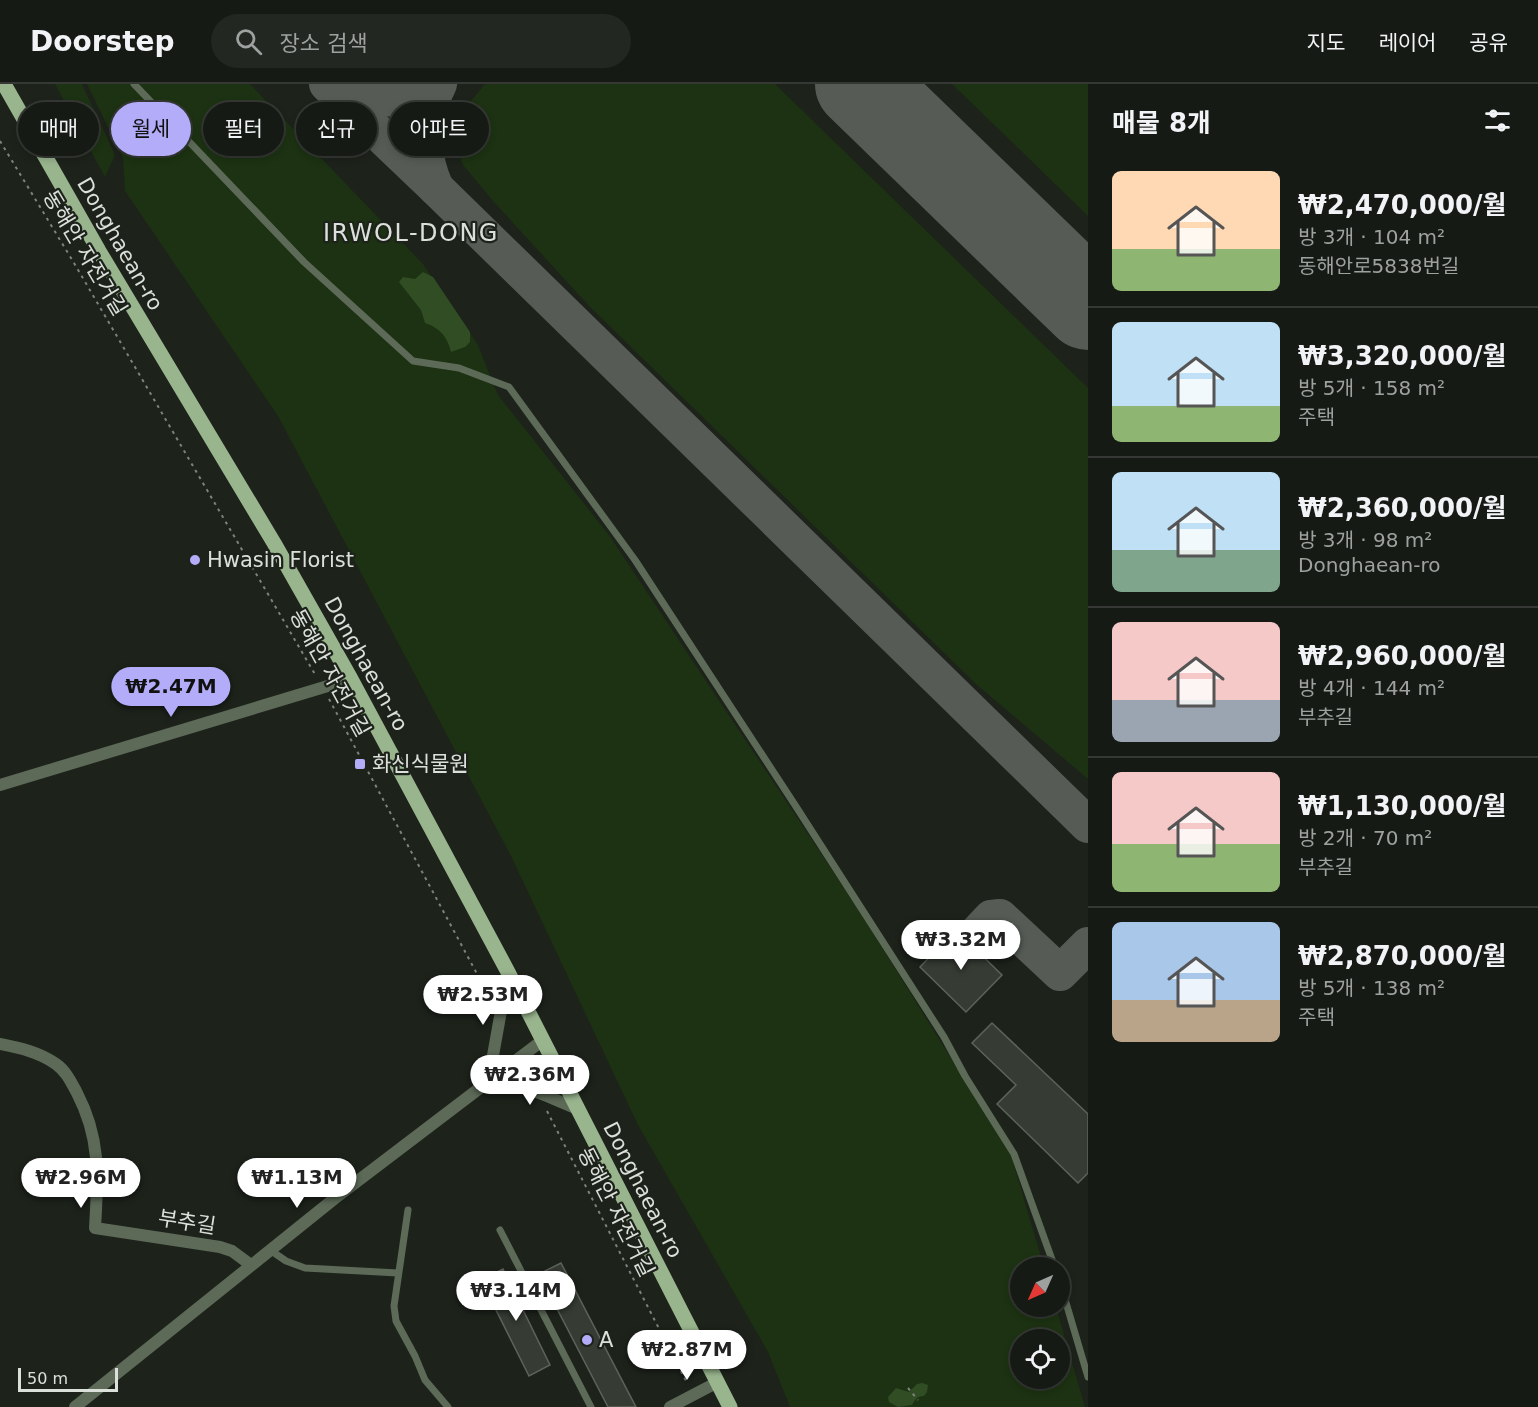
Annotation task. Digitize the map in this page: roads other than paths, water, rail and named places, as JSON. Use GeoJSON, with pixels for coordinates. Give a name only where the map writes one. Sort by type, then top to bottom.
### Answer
{"type":"FeatureCollection","features":[{"type":"Feature","properties":{"kind":"main road","name":"Donghaean-ro"},"geometry":{"type":"LineString","coordinates":[[4,84],[99,251],[280,552],[351,679],[508,972],[730,1407]]}},
{"type":"Feature","properties":{"kind":"street"},"geometry":{"type":"LineString","coordinates":[[0,785],[351,679]]}},
{"type":"Feature","properties":{"kind":"street"},"geometry":{"type":"LineString","coordinates":[[482,1088],[492,1061],[508,972]]}},
{"type":"Feature","properties":{"kind":"street"},"geometry":{"type":"LineString","coordinates":[[75,1407],[270,1250],[543,1040]]}},
{"type":"Feature","properties":{"kind":"street","name":"부추길"},"geometry":{"type":"LineString","coordinates":[[0,1044],[36,1052],[60,1067],[71,1082],[86,1111],[92,1128],[95,1149],[97,1189],[95,1228],[220,1247],[232,1251],[251,1265]]}},
{"type":"Feature","properties":{"kind":"street"},"geometry":{"type":"LineString","coordinates":[[482,1088],[505,1084],[524,1088],[578,1109]]}},
{"type":"Feature","properties":{"kind":"street"},"geometry":{"type":"LineString","coordinates":[[670,1407],[718,1382]]}},
{"type":"Feature","properties":{"kind":"lane"},"geometry":{"type":"LineString","coordinates":[[134,84],[304,262],[413,361],[459,368],[509,387],[635,560],[944,1037],[965,1076],[1014,1154],[1051,1257]]}},
{"type":"Feature","properties":{"kind":"lane"},"geometry":{"type":"LineString","coordinates":[[408,1210],[394,1306],[396,1321],[425,1380],[448,1407]]}},
{"type":"Feature","properties":{"kind":"lane"},"geometry":{"type":"LineString","coordinates":[[500,1230],[591,1407]]}},
{"type":"Feature","properties":{"kind":"lane"},"geometry":{"type":"LineString","coordinates":[[270,1250],[286,1261],[305,1268],[398,1273]]}},
{"type":"Feature","properties":{"kind":"lane"},"geometry":{"type":"LineString","coordinates":[[1070,1316],[1088,1377]]}},
{"type":"Feature","properties":{"kind":"place","name":"Hwasin Florist"},"geometry":{"type":"Point","coordinates":[195,560]}},
{"type":"Feature","properties":{"kind":"place","name":"화신식물원"},"geometry":{"type":"Point","coordinates":[360,764]}},
{"type":"Feature","properties":{"kind":"place","name":"A"},"geometry":{"type":"Point","coordinates":[587,1340]}},
{"type":"Feature","properties":{"kind":"district","name":"IRWOL-DONG"},"geometry":{"type":"Point","coordinates":[411,233]}}]}
